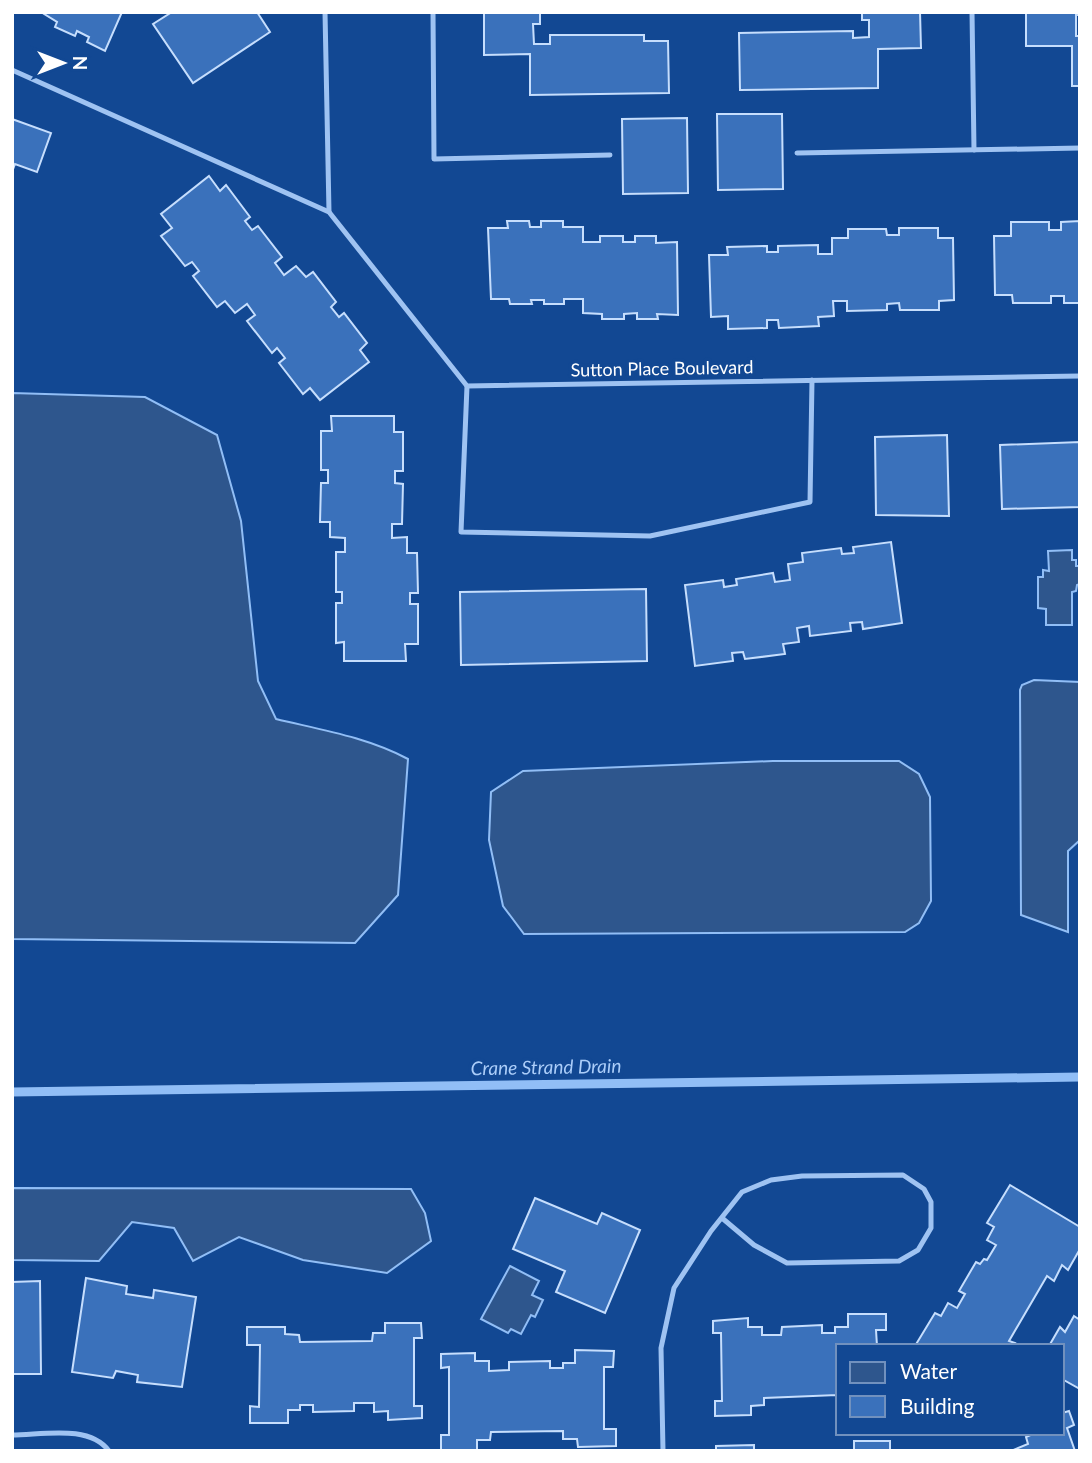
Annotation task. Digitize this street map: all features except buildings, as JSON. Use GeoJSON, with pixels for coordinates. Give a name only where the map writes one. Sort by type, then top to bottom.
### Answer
{"type":"FeatureCollection","features":[{"type":"Feature","properties":{"kind":"lane"},"geometry":{"type":"LineString","coordinates":[[325,12],[330,212]]}},
{"type":"Feature","properties":{"kind":"lane"},"geometry":{"type":"LineString","coordinates":[[433,12],[434,159],[610,155]]}},
{"type":"Feature","properties":{"kind":"lane"},"geometry":{"type":"LineString","coordinates":[[972,12],[974,150]]}},
{"type":"Feature","properties":{"kind":"lane"},"geometry":{"type":"LineString","coordinates":[[12,70],[330,212],[467,386],[461,532],[650,536],[810,502],[812,380]]}},
{"type":"Feature","properties":{"kind":"lane"},"geometry":{"type":"LineString","coordinates":[[797,153],[1080,148]]}},
{"type":"Feature","properties":{"kind":"lane","name":"Sutton Place Boulevard"},"geometry":{"type":"LineString","coordinates":[[467,386],[1080,376]]}},
{"type":"Feature","properties":{"kind":"lane"},"geometry":{"type":"LineString","coordinates":[[663,1451],[661,1348],[674,1288],[722,1218],[742,1192],[771,1180],[802,1176],[903,1175],[924,1189],[930,1202],[930,1228],[918,1250],[900,1261],[787,1263],[754,1245],[722,1218]]}},
{"type":"Feature","properties":{"kind":"lane"},"geometry":{"type":"LineString","coordinates":[[12,1435],[82,1433],[103,1443],[109,1451]]}},
{"type":"Feature","properties":{"kind":"water"},"geometry":{"type":"Polygon","coordinates":[[[12,393],[145,397],[217,435],[241,521],[258,681],[276,719],[360,740],[408,759],[398,895],[355,943],[12,939],[12,393]]]}},
{"type":"Feature","properties":{"kind":"water"},"geometry":{"type":"Polygon","coordinates":[[[1072,550],[1072,560],[1076,560],[1076,566],[1080,566],[1080,584],[1077,585],[1076,591],[1072,592],[1072,625],[1046,625],[1046,609],[1038,608],[1038,577],[1043,577],[1043,570],[1049,571],[1048,551],[1072,550]]]}},
{"type":"Feature","properties":{"kind":"water"},"geometry":{"type":"Polygon","coordinates":[[[1034,680],[1080,682],[1080,840],[1068,851],[1068,932],[1021,915],[1020,690],[1022,685],[1034,680]]]}},
{"type":"Feature","properties":{"kind":"water"},"geometry":{"type":"Polygon","coordinates":[[[773,761],[899,761],[919,774],[930,797],[931,901],[919,923],[905,932],[524,934],[503,906],[489,840],[491,792],[523,771],[773,761]]]}},
{"type":"Feature","properties":{"kind":"water"},"geometry":{"type":"Polygon","coordinates":[[[12,1188],[411,1189],[425,1213],[431,1241],[387,1273],[303,1260],[239,1237],[193,1261],[174,1228],[132,1222],[99,1261],[12,1260],[12,1188]]]}},
{"type":"Feature","properties":{"kind":"water"},"geometry":{"type":"Polygon","coordinates":[[[510,1266],[539,1281],[532,1295],[543,1300],[535,1317],[531,1315],[521,1334],[511,1329],[508,1333],[481,1319],[510,1266]]]}},
{"type":"Feature","properties":{"kind":"waterway","name":"Crane Strand Drain"},"geometry":{"type":"LineString","coordinates":[[12,1092],[1080,1077]]}}]}
